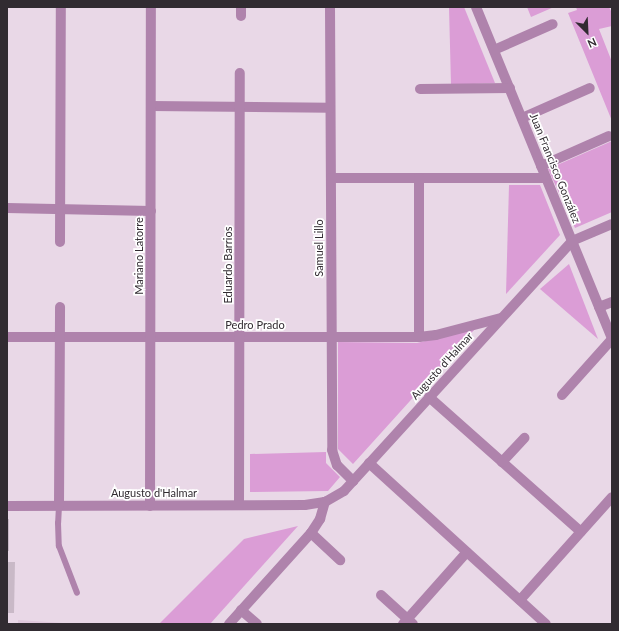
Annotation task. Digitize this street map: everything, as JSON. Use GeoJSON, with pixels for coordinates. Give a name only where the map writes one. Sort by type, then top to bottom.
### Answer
{"type":"FeatureCollection","features":[{"type":"Feature","properties":{"kind":"street"},"geometry":{"type":"LineString","coordinates":[[60,242],[61,7]]}},
{"type":"Feature","properties":{"kind":"street","name":"Mariano Latorre"},"geometry":{"type":"LineString","coordinates":[[150,506],[151,7]]}},
{"type":"Feature","properties":{"kind":"street","name":"Samuel Lillo"},"geometry":{"type":"LineString","coordinates":[[330,7],[332,456],[337,465],[353,481]]}},
{"type":"Feature","properties":{"kind":"street","name":"Juan Francisco González"},"geometry":{"type":"LineString","coordinates":[[476,7],[612,338]]}},
{"type":"Feature","properties":{"kind":"street"},"geometry":{"type":"LineString","coordinates":[[494,50],[553,24]]}},
{"type":"Feature","properties":{"kind":"street","name":"Eduardo Barrios"},"geometry":{"type":"LineString","coordinates":[[239,505],[240,73]]}},
{"type":"Feature","properties":{"kind":"street"},"geometry":{"type":"LineString","coordinates":[[420,89],[510,88]]}},
{"type":"Feature","properties":{"kind":"street"},"geometry":{"type":"LineString","coordinates":[[522,118],[590,88]]}},
{"type":"Feature","properties":{"kind":"street"},"geometry":{"type":"LineString","coordinates":[[151,106],[330,108]]}},
{"type":"Feature","properties":{"kind":"street"},"geometry":{"type":"LineString","coordinates":[[542,166],[608,136]]}},
{"type":"Feature","properties":{"kind":"street"},"geometry":{"type":"LineString","coordinates":[[330,178],[546,178]]}},
{"type":"Feature","properties":{"kind":"street"},"geometry":{"type":"LineString","coordinates":[[419,178],[419,337]]}},
{"type":"Feature","properties":{"kind":"street"},"geometry":{"type":"LineString","coordinates":[[7,208],[151,212]]}},
{"type":"Feature","properties":{"kind":"street"},"geometry":{"type":"LineString","coordinates":[[572,241],[612,224]]}},
{"type":"Feature","properties":{"kind":"street","name":"Augusto d'Halmar"},"geometry":{"type":"LineString","coordinates":[[7,506],[305,505],[325,502],[344,491],[572,241]]}},
{"type":"Feature","properties":{"kind":"street"},"geometry":{"type":"LineString","coordinates":[[599,307],[612,302]]}},
{"type":"Feature","properties":{"kind":"street"},"geometry":{"type":"LineString","coordinates":[[59,506],[60,307]]}},
{"type":"Feature","properties":{"kind":"street","name":"Pedro Prado"},"geometry":{"type":"LineString","coordinates":[[7,337],[419,337],[436,336],[501,318]]}},
{"type":"Feature","properties":{"kind":"street"},"geometry":{"type":"LineString","coordinates":[[562,395],[612,338]]}},
{"type":"Feature","properties":{"kind":"street"},"geometry":{"type":"LineString","coordinates":[[429,397],[581,532]]}},
{"type":"Feature","properties":{"kind":"street"},"geometry":{"type":"LineString","coordinates":[[502,462],[524,438]]}},
{"type":"Feature","properties":{"kind":"street"},"geometry":{"type":"LineString","coordinates":[[369,463],[546,624]]}},
{"type":"Feature","properties":{"kind":"street"},"geometry":{"type":"LineString","coordinates":[[520,600],[612,497]]}},
{"type":"Feature","properties":{"kind":"street"},"geometry":{"type":"LineString","coordinates":[[229,624],[311,534],[320,520],[325,502]]}},
{"type":"Feature","properties":{"kind":"street"},"geometry":{"type":"LineString","coordinates":[[311,534],[340,560]]}},
{"type":"Feature","properties":{"kind":"street"},"geometry":{"type":"LineString","coordinates":[[381,595],[408,622],[467,552]]}},
{"type":"Feature","properties":{"kind":"street"},"geometry":{"type":"LineString","coordinates":[[241,610],[257,624]]}},
{"type":"Feature","properties":{"kind":"lane"},"geometry":{"type":"LineString","coordinates":[[59,506],[58,523],[60,546],[76,593]]}},
{"type":"Feature","properties":{"kind":"shaded area"},"geometry":{"type":"Polygon","coordinates":[[[449,7],[464,7],[495,83],[451,85],[449,7]]]}},
{"type":"Feature","properties":{"kind":"shaded area"},"geometry":{"type":"Polygon","coordinates":[[[527,7],[554,7],[531,17],[527,7]]]}},
{"type":"Feature","properties":{"kind":"shaded area"},"geometry":{"type":"Polygon","coordinates":[[[576,7],[609,7],[612,13],[612,26],[599,29],[612,62],[612,121],[568,13],[577,10],[576,7]]]}},
{"type":"Feature","properties":{"kind":"shaded area"},"geometry":{"type":"Polygon","coordinates":[[[612,141],[612,212],[575,228],[548,169],[612,141]]]}},
{"type":"Feature","properties":{"kind":"shaded area"},"geometry":{"type":"Polygon","coordinates":[[[509,185],[540,185],[560,235],[506,294],[509,185]]]}},
{"type":"Feature","properties":{"kind":"shaded area"},"geometry":{"type":"Polygon","coordinates":[[[569,264],[598,339],[540,289],[569,264]]]}},
{"type":"Feature","properties":{"kind":"shaded area"},"geometry":{"type":"Polygon","coordinates":[[[475,329],[353,464],[338,449],[338,342],[417,343],[475,329]]]}},
{"type":"Feature","properties":{"kind":"shaded area"},"geometry":{"type":"Polygon","coordinates":[[[326,452],[326,463],[340,477],[328,491],[250,492],[250,454],[326,452]]]}},
{"type":"Feature","properties":{"kind":"shaded area"},"geometry":{"type":"Polygon","coordinates":[[[298,526],[210,624],[159,624],[244,539],[298,526]]]}},
{"type":"Feature","properties":{"kind":"shaded area"},"geometry":{"type":"Polygon","coordinates":[[[18,620],[78,624],[18,624],[18,620]]]}},
{"type":"Feature","properties":{"kind":"building"},"geometry":{"type":"Polygon","coordinates":[[[7,519],[9,519],[9,551],[7,551],[7,519]]]}},
{"type":"Feature","properties":{"kind":"building"},"geometry":{"type":"Polygon","coordinates":[[[7,562],[15,562],[14,613],[7,613],[7,562]]]}}]}
